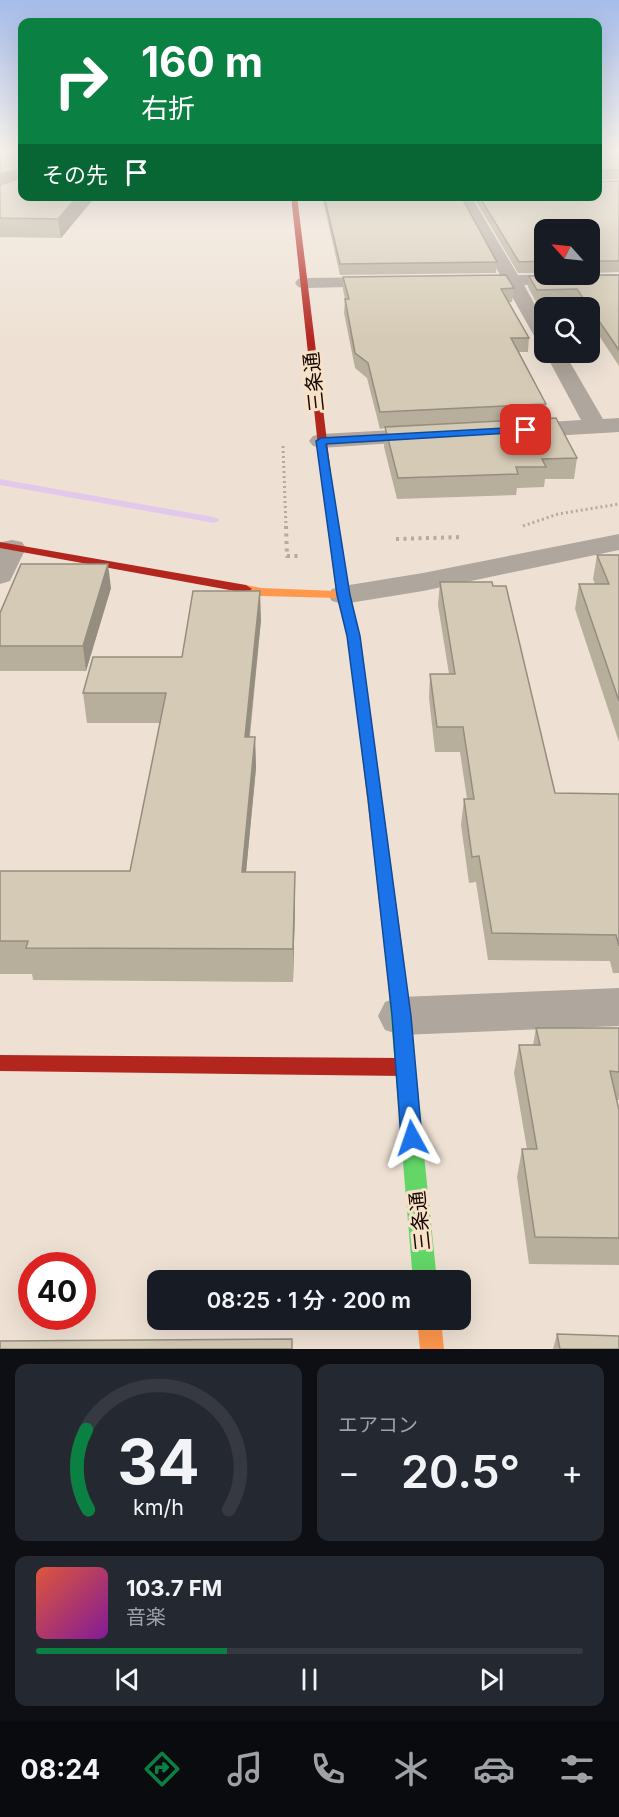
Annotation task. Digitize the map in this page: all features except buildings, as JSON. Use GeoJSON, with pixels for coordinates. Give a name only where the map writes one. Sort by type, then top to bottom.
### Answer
{"type":"FeatureCollection","features":[{"type":"Feature","properties":{"kind":"street","name":"三条通"},"geometry":{"type":"LineString","coordinates":[[296,214],[321,441],[343,595],[356,647],[401,1016],[425,1270]]}},
{"type":"Feature","properties":{"kind":"street"},"geometry":{"type":"LineString","coordinates":[[474,214],[534,319]]}},
{"type":"Feature","properties":{"kind":"street"},"geometry":{"type":"LineString","coordinates":[[452,281],[619,279]]}},
{"type":"Feature","properties":{"kind":"street"},"geometry":{"type":"LineString","coordinates":[[304,283],[405,281]]}},
{"type":"Feature","properties":{"kind":"street"},"geometry":{"type":"LineString","coordinates":[[562,363],[608,426]]}},
{"type":"Feature","properties":{"kind":"street"},"geometry":{"type":"LineString","coordinates":[[490,432],[608,426]]}},
{"type":"Feature","properties":{"kind":"street"},"geometry":{"type":"LineString","coordinates":[[321,441],[455,434]]}},
{"type":"Feature","properties":{"kind":"street"},"geometry":{"type":"LineString","coordinates":[[0,575],[6,546],[261,592],[343,595],[423,582],[619,542]]}},
{"type":"Feature","properties":{"kind":"street"},"geometry":{"type":"LineString","coordinates":[[401,1016],[619,1007]]}},
{"type":"Feature","properties":{"kind":"street"},"geometry":{"type":"LineString","coordinates":[[0,1063],[405,1067]]}},
{"type":"Feature","properties":{"kind":"street"},"geometry":{"type":"LineString","coordinates":[[430,1330],[432,1349]]}},
{"type":"Feature","properties":{"kind":"path"},"geometry":{"type":"LineString","coordinates":[[517,528],[558,514],[619,504]]}},
{"type":"Feature","properties":{"kind":"path"},"geometry":{"type":"LineString","coordinates":[[396,539],[472,536]]}},
{"type":"Feature","properties":{"kind":"waterway"},"geometry":{"type":"LineString","coordinates":[[0,482],[214,520]]}},
{"type":"Feature","properties":{"kind":"traffic: fast"},"geometry":{"type":"LineString","coordinates":[[395,960],[424,1270]]}},
{"type":"Feature","properties":{"kind":"traffic: slow"},"geometry":{"type":"LineString","coordinates":[[326,474],[343,595],[354,636],[395,960]]}},
{"type":"Feature","properties":{"kind":"traffic: slow"},"geometry":{"type":"LineString","coordinates":[[246,589],[261,592],[343,595]]}},
{"type":"Feature","properties":{"kind":"traffic: slow"},"geometry":{"type":"LineString","coordinates":[[430,1330],[432,1349]]}},
{"type":"Feature","properties":{"kind":"traffic: jam"},"geometry":{"type":"LineString","coordinates":[[296,214],[326,474]]}},
{"type":"Feature","properties":{"kind":"traffic: jam"},"geometry":{"type":"LineString","coordinates":[[0,545],[246,589]]}},
{"type":"Feature","properties":{"kind":"traffic: jam"},"geometry":{"type":"LineString","coordinates":[[0,1063],[405,1067]]}},
{"type":"Feature","properties":{"kind":"route"},"geometry":{"type":"LineString","coordinates":[[412,1138],[401,1016],[376,799],[354,636],[343,595],[321,441],[526,430]]}}]}
